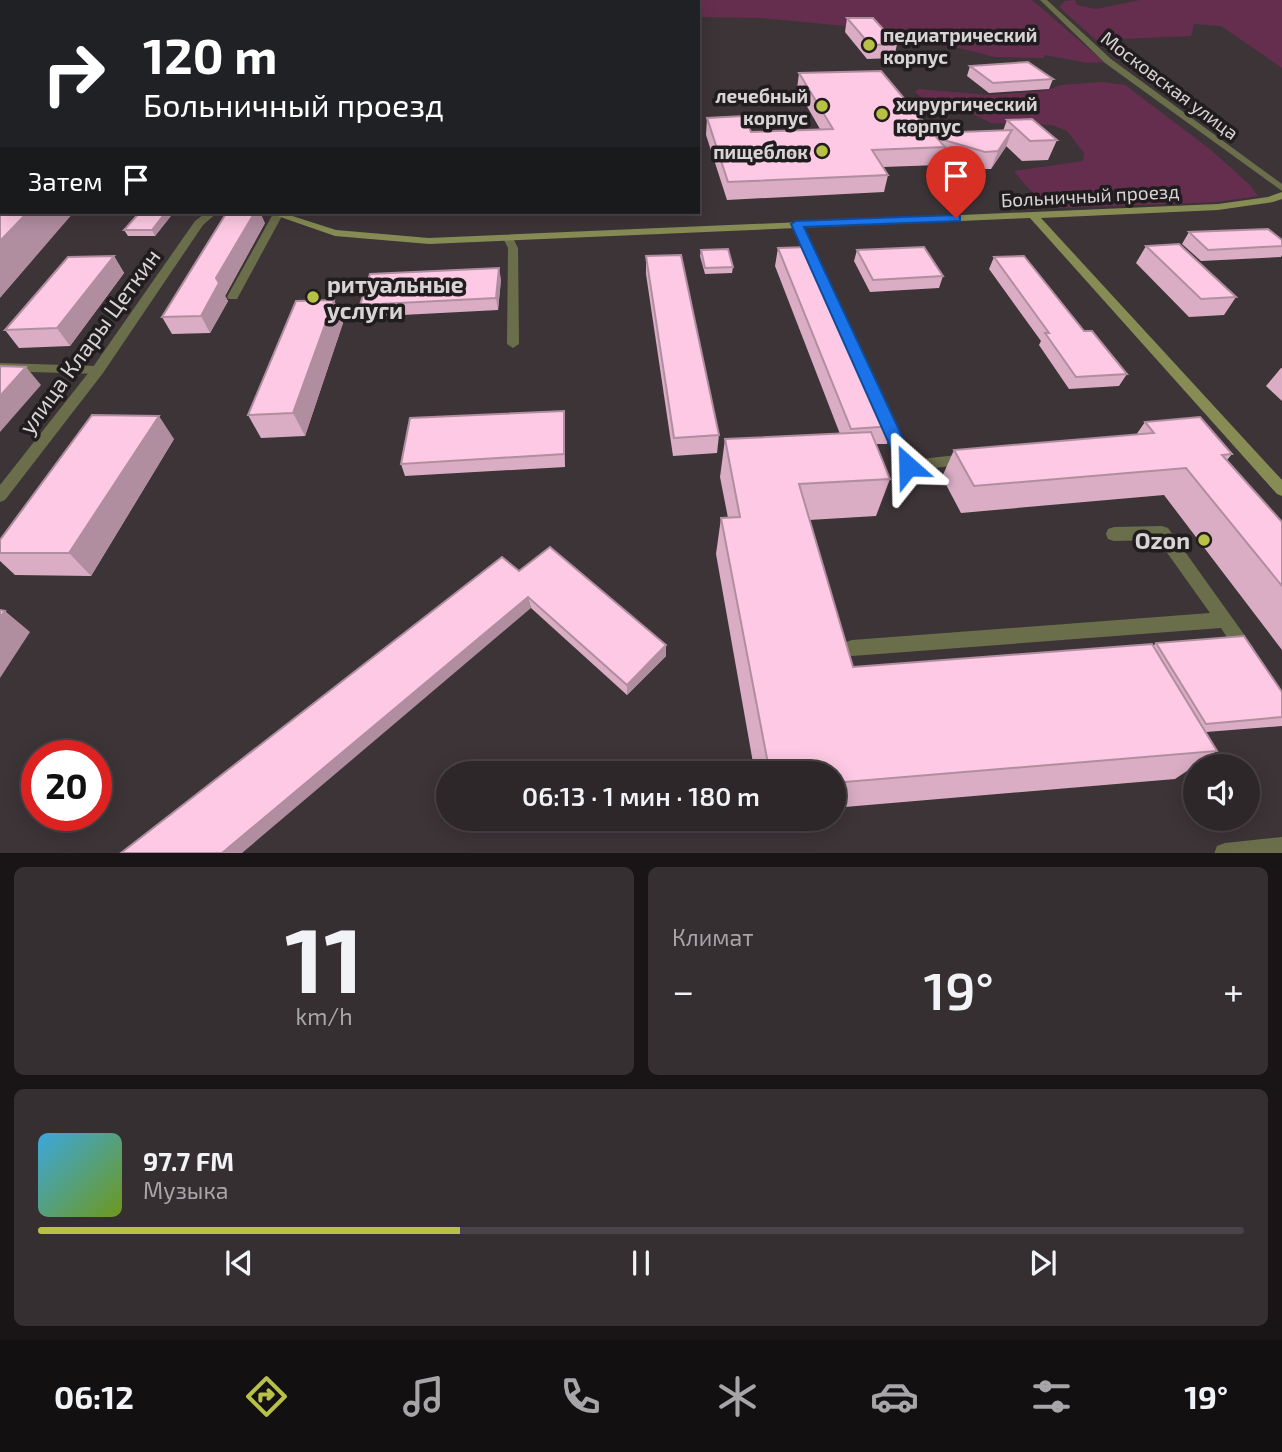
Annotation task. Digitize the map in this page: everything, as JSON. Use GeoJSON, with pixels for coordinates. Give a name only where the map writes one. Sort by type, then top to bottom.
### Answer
{"type":"FeatureCollection","features":[{"type":"Feature","properties":{"kind":"street","name":"Московская улица"},"geometry":{"type":"LineString","coordinates":[[1043,0],[1125,75],[1282,188]]}},
{"type":"Feature","properties":{"kind":"street","name":"Больничный проезд"},"geometry":{"type":"LineString","coordinates":[[281,214],[335,233],[429,241],[1218,207],[1270,200],[1282,195]]}},
{"type":"Feature","properties":{"kind":"street","name":"улица Клары Цеткин"},"geometry":{"type":"LineString","coordinates":[[0,496],[98,370],[200,223],[211,214]]}},
{"type":"Feature","properties":{"kind":"street"},"geometry":{"type":"LineString","coordinates":[[233,297],[277,214]]}},
{"type":"Feature","properties":{"kind":"street"},"geometry":{"type":"LineString","coordinates":[[1034,216],[1282,489]]}},
{"type":"Feature","properties":{"kind":"street"},"geometry":{"type":"LineString","coordinates":[[796,224],[820,276]]}},
{"type":"Feature","properties":{"kind":"street"},"geometry":{"type":"LineString","coordinates":[[508,238],[513,247],[513,344]]}},
{"type":"Feature","properties":{"kind":"street"},"geometry":{"type":"LineString","coordinates":[[0,367],[98,370]]}},
{"type":"Feature","properties":{"kind":"street"},"geometry":{"type":"LineString","coordinates":[[878,402],[908,466],[976,458]]}},
{"type":"Feature","properties":{"kind":"street"},"geometry":{"type":"LineString","coordinates":[[1205,432],[1228,430]]}},
{"type":"Feature","properties":{"kind":"street"},"geometry":{"type":"LineString","coordinates":[[1114,534],[1162,533],[1261,672]]}},
{"type":"Feature","properties":{"kind":"street"},"geometry":{"type":"LineString","coordinates":[[852,648],[1225,620]]}},
{"type":"Feature","properties":{"kind":"street"},"geometry":{"type":"LineString","coordinates":[[1224,853],[1282,848]]}},
{"type":"Feature","properties":{"kind":"shaded area"},"geometry":{"type":"Polygon","coordinates":[[[700,0],[1032,0],[1104,62],[1088,63],[1044,55],[1044,58],[995,57],[951,46],[906,43],[890,35],[855,27],[762,18],[700,17],[700,0]]]}},
{"type":"Feature","properties":{"kind":"shaded area"},"geometry":{"type":"Polygon","coordinates":[[[1075,0],[1077,5],[1096,9],[1140,0],[1282,0],[1282,68],[1221,26],[1194,24],[1191,36],[1096,40],[1059,7],[1065,1],[1075,0]]]}},
{"type":"Feature","properties":{"kind":"shaded area"},"geometry":{"type":"Polygon","coordinates":[[[1103,82],[1125,85],[1211,150],[1250,185],[1258,196],[1216,202],[1061,208],[1035,194],[1014,171],[1083,161],[1084,153],[1067,131],[1052,125],[991,123],[953,104],[921,97],[915,92],[918,89],[989,95],[1045,91],[1061,85],[1103,82]]]}},
{"type":"Feature","properties":{"kind":"shaded area"},"geometry":{"type":"Polygon","coordinates":[[[937,177],[957,178],[972,186],[972,196],[962,198],[953,195],[937,182],[937,177]]]}},
{"type":"Feature","properties":{"kind":"building"},"geometry":{"type":"Polygon","coordinates":[[[847,18],[873,18],[897,44],[870,45],[847,18]]]}},
{"type":"Feature","properties":{"kind":"building"},"geometry":{"type":"Polygon","coordinates":[[[1028,62],[1053,79],[993,83],[970,66],[1028,62]]]}},
{"type":"Feature","properties":{"kind":"building"},"geometry":{"type":"Polygon","coordinates":[[[881,71],[933,133],[1012,130],[998,151],[985,152],[937,138],[945,147],[872,150],[888,175],[728,182],[707,118],[744,116],[751,132],[833,129],[799,73],[881,71]]]}},
{"type":"Feature","properties":{"kind":"building"},"geometry":{"type":"Polygon","coordinates":[[[1032,119],[1057,140],[1030,141],[1007,120],[1032,119]]]}},
{"type":"Feature","properties":{"kind":"building"},"geometry":{"type":"Polygon","coordinates":[[[0,214],[26,214],[0,241],[0,214]]]}},
{"type":"Feature","properties":{"kind":"building"},"geometry":{"type":"Polygon","coordinates":[[[138,214],[164,214],[152,230],[124,230],[138,214]]]}},
{"type":"Feature","properties":{"kind":"building"},"geometry":{"type":"Polygon","coordinates":[[[226,214],[254,214],[216,278],[219,283],[201,316],[162,317],[226,214]]]}},
{"type":"Feature","properties":{"kind":"building"},"geometry":{"type":"Polygon","coordinates":[[[1268,229],[1282,240],[1282,246],[1208,250],[1189,232],[1268,229]]]}},
{"type":"Feature","properties":{"kind":"building"},"geometry":{"type":"Polygon","coordinates":[[[1179,244],[1236,297],[1201,299],[1146,246],[1179,244]]]}},
{"type":"Feature","properties":{"kind":"building"},"geometry":{"type":"Polygon","coordinates":[[[810,247],[893,426],[851,429],[778,248],[810,247]]]}},
{"type":"Feature","properties":{"kind":"building"},"geometry":{"type":"Polygon","coordinates":[[[924,247],[943,276],[873,280],[857,250],[924,247]]]}},
{"type":"Feature","properties":{"kind":"building"},"geometry":{"type":"Polygon","coordinates":[[[728,249],[733,267],[705,268],[701,250],[728,249]]]}},
{"type":"Feature","properties":{"kind":"building"},"geometry":{"type":"Polygon","coordinates":[[[681,255],[719,435],[674,438],[646,256],[681,255]]]}},
{"type":"Feature","properties":{"kind":"building"},"geometry":{"type":"Polygon","coordinates":[[[114,256],[57,328],[5,330],[68,257],[114,256]]]}},
{"type":"Feature","properties":{"kind":"building"},"geometry":{"type":"Polygon","coordinates":[[[1024,256],[1084,331],[1092,331],[1127,374],[1076,377],[1045,333],[1049,333],[994,257],[1024,256]]]}},
{"type":"Feature","properties":{"kind":"building"},"geometry":{"type":"Polygon","coordinates":[[[499,268],[496,298],[360,305],[370,274],[499,268]]]}},
{"type":"Feature","properties":{"kind":"building"},"geometry":{"type":"Polygon","coordinates":[[[334,300],[293,413],[248,415],[296,301],[334,300]]]}},
{"type":"Feature","properties":{"kind":"building"},"geometry":{"type":"Polygon","coordinates":[[[0,366],[26,367],[0,396],[0,366]]]}},
{"type":"Feature","properties":{"kind":"building"},"geometry":{"type":"Polygon","coordinates":[[[564,411],[564,454],[401,464],[410,418],[564,411]]]}},
{"type":"Feature","properties":{"kind":"building"},"geometry":{"type":"Polygon","coordinates":[[[92,415],[159,416],[69,553],[0,553],[0,540],[92,415]]]}},
{"type":"Feature","properties":{"kind":"building"},"geometry":{"type":"Polygon","coordinates":[[[1200,417],[1232,454],[1222,455],[1282,522],[1282,586],[1186,468],[974,486],[954,450],[1154,433],[1145,422],[1200,417]]]}},
{"type":"Feature","properties":{"kind":"building"},"geometry":{"type":"Polygon","coordinates":[[[871,432],[890,479],[799,484],[853,667],[1152,644],[1217,751],[846,782],[846,761],[768,761],[721,518],[740,517],[725,439],[871,432]]]}},
{"type":"Feature","properties":{"kind":"building"},"geometry":{"type":"Polygon","coordinates":[[[550,547],[666,645],[627,685],[528,597],[222,853],[121,853],[502,557],[519,571],[550,547]]]}},
{"type":"Feature","properties":{"kind":"building"},"geometry":{"type":"Polygon","coordinates":[[[1244,636],[1282,692],[1282,717],[1206,724],[1156,643],[1244,636]]]}},
{"type":"Feature","properties":{"kind":"place","name":"педиатрический корпус"},"geometry":{"type":"Point","coordinates":[869,45]}},
{"type":"Feature","properties":{"kind":"place","name":"лечебный корпус"},"geometry":{"type":"Point","coordinates":[822,106]}},
{"type":"Feature","properties":{"kind":"place","name":"хирургический корпус"},"geometry":{"type":"Point","coordinates":[882,114]}},
{"type":"Feature","properties":{"kind":"place","name":"пищеблок"},"geometry":{"type":"Point","coordinates":[822,151]}},
{"type":"Feature","properties":{"kind":"place","name":"ритуальные услуги"},"geometry":{"type":"Point","coordinates":[313,297]}},
{"type":"Feature","properties":{"kind":"place","name":"Ozon"},"geometry":{"type":"Point","coordinates":[1204,540]}},
{"type":"Feature","properties":{"kind":"route"},"geometry":{"type":"LineString","coordinates":[[908,466],[796,224],[956,218]]}}]}
